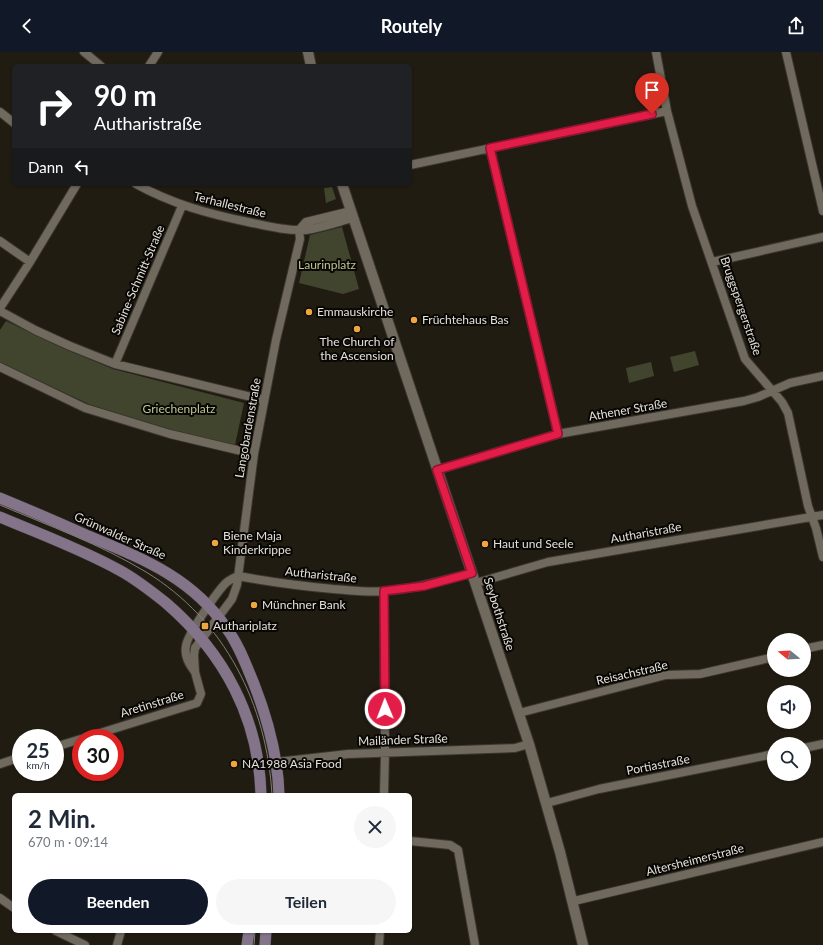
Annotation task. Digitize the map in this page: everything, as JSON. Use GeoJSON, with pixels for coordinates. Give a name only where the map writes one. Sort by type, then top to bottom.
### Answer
{"type":"FeatureCollection","features":[{"type":"Feature","properties":{"kind":"main road","name":"Grünwalder Straße"},"geometry":{"type":"LineString","coordinates":[[0,498],[154,564],[185,585],[209,607],[228,630],[235,642],[258,693],[268,721],[277,762],[279,793]]}},
{"type":"Feature","properties":{"kind":"main road"},"geometry":{"type":"LineString","coordinates":[[0,517],[119,570],[151,590],[179,614],[202,639],[217,659],[229,678],[246,714],[256,748],[262,793]]}},
{"type":"Feature","properties":{"kind":"main road"},"geometry":{"type":"LineString","coordinates":[[247,945],[249,933]]}},
{"type":"Feature","properties":{"kind":"main road"},"geometry":{"type":"LineString","coordinates":[[265,945],[266,933]]}},
{"type":"Feature","properties":{"kind":"street"},"geometry":{"type":"LineString","coordinates":[[84,52],[99,64]]}},
{"type":"Feature","properties":{"kind":"street"},"geometry":{"type":"LineString","coordinates":[[150,64],[158,52]]}},
{"type":"Feature","properties":{"kind":"street"},"geometry":{"type":"LineString","coordinates":[[308,52],[311,64]]}},
{"type":"Feature","properties":{"kind":"street","name":"Bruggspergerstraße"},"geometry":{"type":"LineString","coordinates":[[656,52],[667,111],[692,206],[745,359],[782,402],[788,413],[808,506],[816,528],[823,557]]}},
{"type":"Feature","properties":{"kind":"street"},"geometry":{"type":"LineString","coordinates":[[786,52],[823,211]]}},
{"type":"Feature","properties":{"kind":"street"},"geometry":{"type":"LineString","coordinates":[[412,165],[667,111]]}},
{"type":"Feature","properties":{"kind":"street"},"geometry":{"type":"LineString","coordinates":[[0,112],[12,121]]}},
{"type":"Feature","properties":{"kind":"street"},"geometry":{"type":"LineString","coordinates":[[490,148],[558,434]]}},
{"type":"Feature","properties":{"kind":"street"},"geometry":{"type":"LineString","coordinates":[[0,308],[30,262],[76,186]]}},
{"type":"Feature","properties":{"kind":"street","name":"Terhallestraße"},"geometry":{"type":"LineString","coordinates":[[140,186],[182,206],[280,229],[299,230]]}},
{"type":"Feature","properties":{"kind":"street"},"geometry":{"type":"LineString","coordinates":[[299,230],[306,222],[352,214],[343,186]]}},
{"type":"Feature","properties":{"kind":"street","name":"Sabine-Schmitt-Straße"},"geometry":{"type":"LineString","coordinates":[[115,364],[182,206]]}},
{"type":"Feature","properties":{"kind":"street","name":"Seybothstraße"},"geometry":{"type":"LineString","coordinates":[[352,214],[529,744],[547,802],[574,901],[583,945]]}},
{"type":"Feature","properties":{"kind":"street","name":"Langobardenstraße"},"geometry":{"type":"LineString","coordinates":[[238,576],[254,454],[276,340],[300,239],[299,230]]}},
{"type":"Feature","properties":{"kind":"street"},"geometry":{"type":"LineString","coordinates":[[712,262],[823,237]]}},
{"type":"Feature","properties":{"kind":"street"},"geometry":{"type":"LineString","coordinates":[[0,241],[30,262]]}},
{"type":"Feature","properties":{"kind":"street"},"geometry":{"type":"LineString","coordinates":[[0,311],[34,330],[115,364],[264,400]]}},
{"type":"Feature","properties":{"kind":"street"},"geometry":{"type":"LineString","coordinates":[[0,368],[85,408],[170,434],[254,454]]}},
{"type":"Feature","properties":{"kind":"street","name":"Athener Straße"},"geometry":{"type":"LineString","coordinates":[[437,470],[558,434],[744,401],[790,383],[823,376]]}},
{"type":"Feature","properties":{"kind":"street","name":"Autharistraße"},"geometry":{"type":"LineString","coordinates":[[476,583],[548,562],[823,515]]}},
{"type":"Feature","properties":{"kind":"street","name":"Autharistraße"},"geometry":{"type":"LineString","coordinates":[[238,576],[267,582],[325,588],[356,591],[384,591],[424,586],[472,573]]}},
{"type":"Feature","properties":{"kind":"street"},"geometry":{"type":"LineString","coordinates":[[195,672],[187,660],[185,652],[188,639],[193,629],[228,581],[238,576]]}},
{"type":"Feature","properties":{"kind":"street"},"geometry":{"type":"LineString","coordinates":[[195,672],[195,648],[232,599],[238,576]]}},
{"type":"Feature","properties":{"kind":"street"},"geometry":{"type":"LineString","coordinates":[[384,591],[384,793]]}},
{"type":"Feature","properties":{"kind":"street"},"geometry":{"type":"LineString","coordinates":[[811,648],[823,645]]}},
{"type":"Feature","properties":{"kind":"street","name":"Reisachstraße"},"geometry":{"type":"LineString","coordinates":[[519,713],[666,675],[700,674],[767,659]]}},
{"type":"Feature","properties":{"kind":"street","name":"Aretinstraße"},"geometry":{"type":"LineString","coordinates":[[112,729],[197,703],[201,694],[195,672]]}},
{"type":"Feature","properties":{"kind":"street","name":"Mailänder Straße"},"geometry":{"type":"LineString","coordinates":[[277,762],[348,754],[515,748],[529,744]]}},
{"type":"Feature","properties":{"kind":"street"},"geometry":{"type":"LineString","coordinates":[[811,747],[823,744]]}},
{"type":"Feature","properties":{"kind":"street","name":"Portiastraße"},"geometry":{"type":"LineString","coordinates":[[547,802],[614,786],[767,755]]}},
{"type":"Feature","properties":{"kind":"street"},"geometry":{"type":"LineString","coordinates":[[0,764],[12,760]]}},
{"type":"Feature","properties":{"kind":"street"},"geometry":{"type":"LineString","coordinates":[[412,841],[450,845],[458,850],[475,945]]}},
{"type":"Feature","properties":{"kind":"street","name":"Altersheimerstraße"},"geometry":{"type":"LineString","coordinates":[[574,901],[823,842]]}},
{"type":"Feature","properties":{"kind":"street"},"geometry":{"type":"LineString","coordinates":[[0,898],[12,907]]}},
{"type":"Feature","properties":{"kind":"street"},"geometry":{"type":"LineString","coordinates":[[60,933],[85,945]]}},
{"type":"Feature","properties":{"kind":"street"},"geometry":{"type":"LineString","coordinates":[[118,945],[121,933]]}},
{"type":"Feature","properties":{"kind":"street"},"geometry":{"type":"LineString","coordinates":[[379,945],[380,933]]}},
{"type":"Feature","properties":{"kind":"green space"},"geometry":{"type":"Polygon","coordinates":[[[332,187],[336,199],[326,203],[324,188],[332,187]]]}},
{"type":"Feature","properties":{"kind":"green space","name":"Laurinplatz"},"geometry":{"type":"Polygon","coordinates":[[[342,227],[359,289],[343,294],[299,283],[310,235],[342,227]]]}},
{"type":"Feature","properties":{"kind":"green space","name":"Griechenplatz"},"geometry":{"type":"Polygon","coordinates":[[[6,321],[67,350],[113,369],[244,403],[235,445],[170,430],[91,405],[0,363],[0,330],[6,321]]]}},
{"type":"Feature","properties":{"kind":"green space"},"geometry":{"type":"Polygon","coordinates":[[[695,351],[699,365],[674,372],[670,357],[695,351]]]}},
{"type":"Feature","properties":{"kind":"green space"},"geometry":{"type":"Polygon","coordinates":[[[651,362],[654,376],[629,383],[626,368],[651,362]]]}},
{"type":"Feature","properties":{"kind":"tram line"},"geometry":{"type":"LineString","coordinates":[[0,505],[74,536],[129,562],[174,592],[198,614],[219,640],[237,668],[251,698],[261,729],[268,762],[272,793]]}},
{"type":"Feature","properties":{"kind":"tram line"},"geometry":{"type":"LineString","coordinates":[[254,945],[255,933]]}},
{"type":"Feature","properties":{"kind":"place","name":"Emmauskirche"},"geometry":{"type":"Point","coordinates":[309,312]}},
{"type":"Feature","properties":{"kind":"place","name":"Früchtehaus Bas"},"geometry":{"type":"Point","coordinates":[414,320]}},
{"type":"Feature","properties":{"kind":"place","name":"The Church of the Ascension"},"geometry":{"type":"Point","coordinates":[357,329]}},
{"type":"Feature","properties":{"kind":"place","name":"Biene Maja Kinderkrippe"},"geometry":{"type":"Point","coordinates":[215,543]}},
{"type":"Feature","properties":{"kind":"place","name":"Haut und Seele"},"geometry":{"type":"Point","coordinates":[485,544]}},
{"type":"Feature","properties":{"kind":"place","name":"Münchner Bank"},"geometry":{"type":"Point","coordinates":[254,605]}},
{"type":"Feature","properties":{"kind":"place","name":"Authariplatz"},"geometry":{"type":"Point","coordinates":[205,626]}},
{"type":"Feature","properties":{"kind":"place","name":"NA1988 Asia Food"},"geometry":{"type":"Point","coordinates":[234,764]}},
{"type":"Feature","properties":{"kind":"route"},"geometry":{"type":"LineString","coordinates":[[385,709],[384,591],[424,586],[472,573],[437,470],[558,434],[490,148],[652,114]]}}]}
